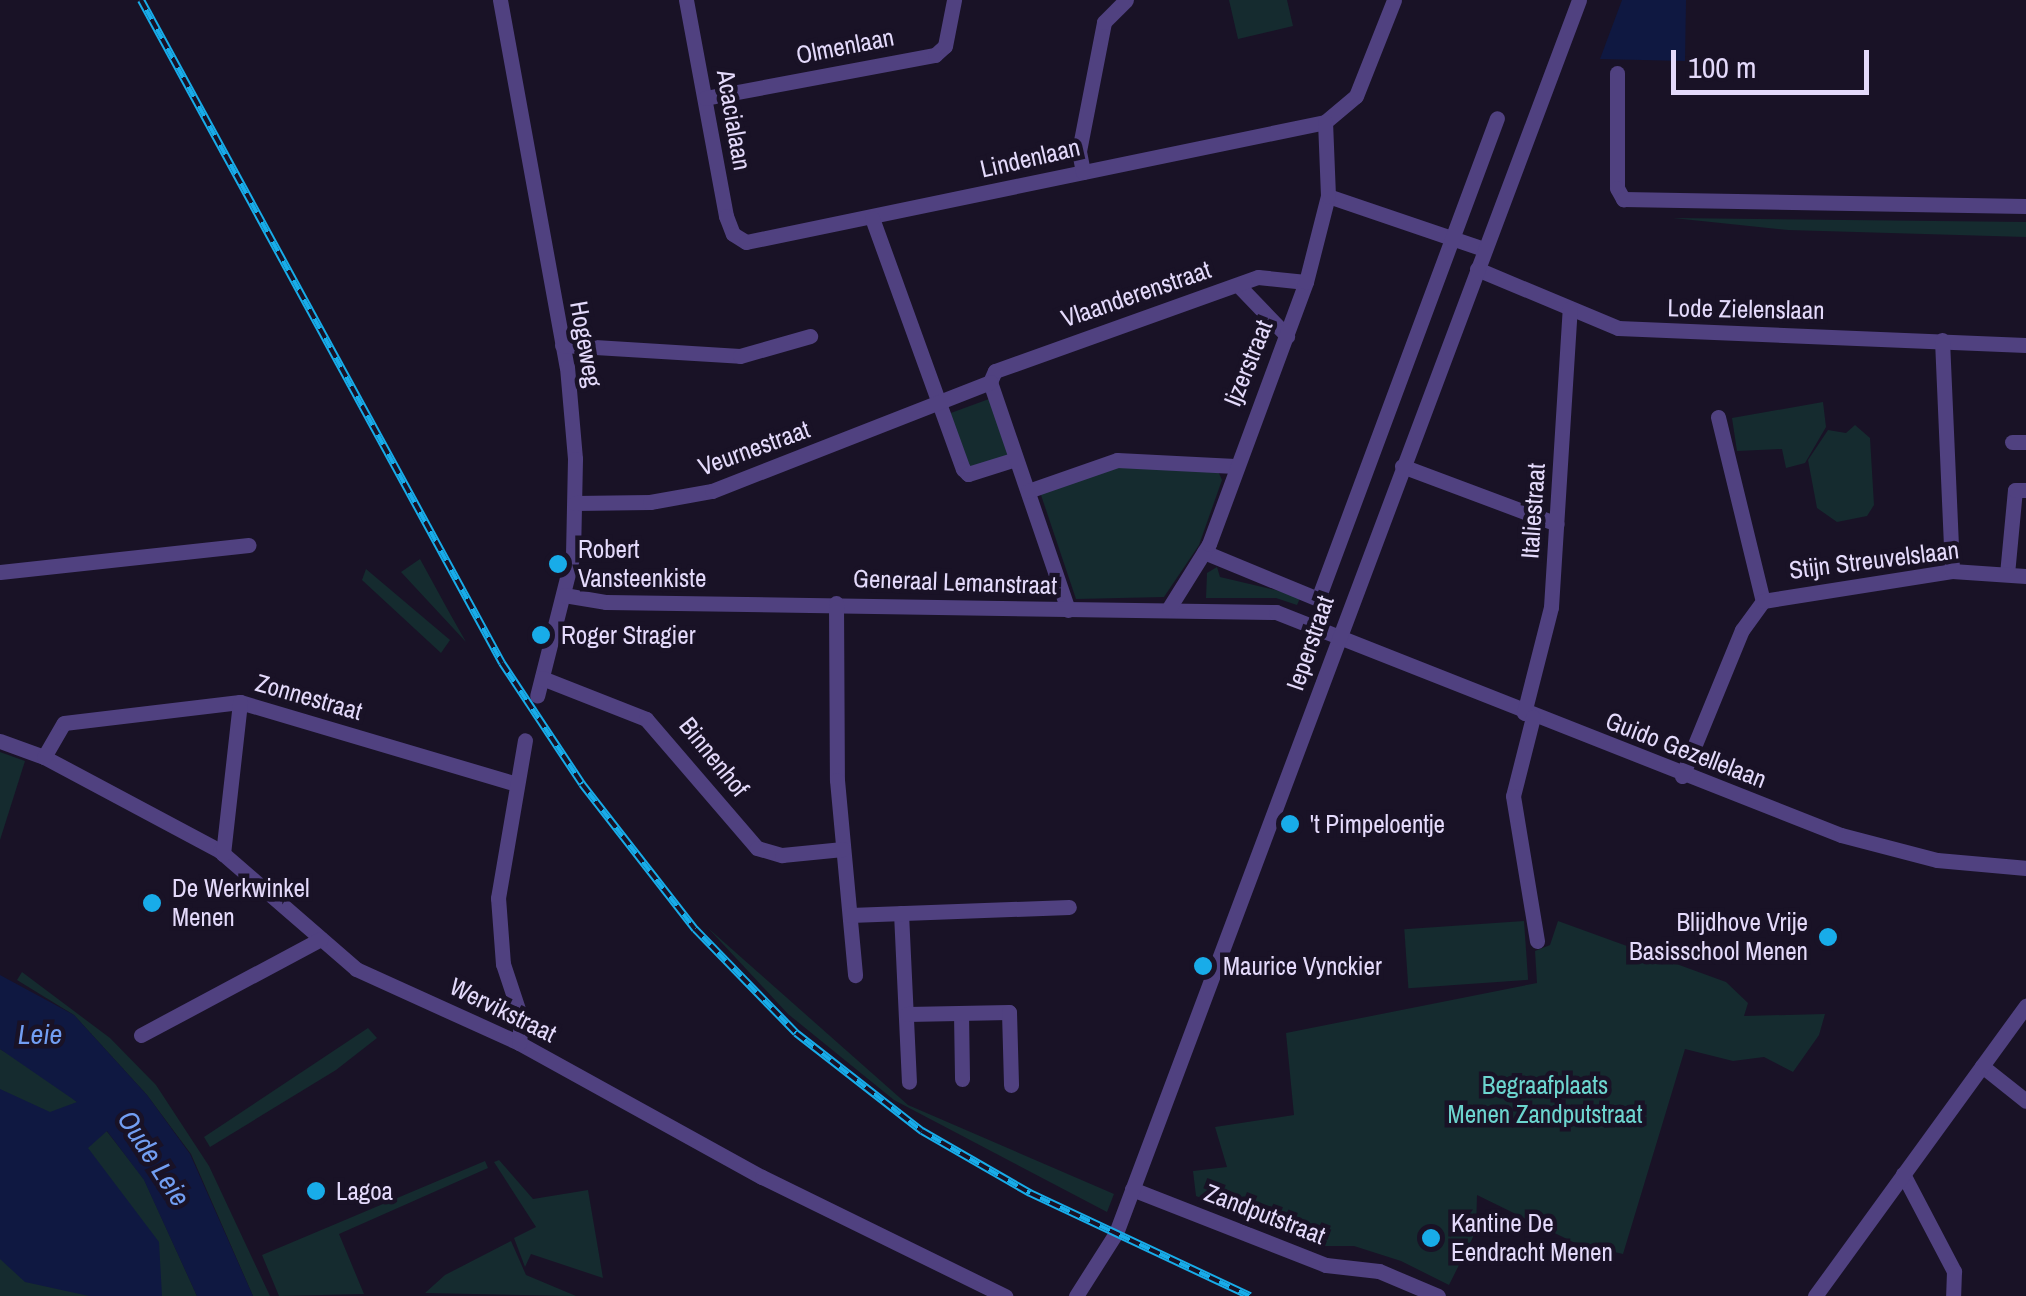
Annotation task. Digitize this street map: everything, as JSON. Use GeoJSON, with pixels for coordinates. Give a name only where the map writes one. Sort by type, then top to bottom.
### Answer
{"type":"FeatureCollection","features":[{"type":"Feature","properties":{"kind":"street","name":"Hogeweg"},"geometry":{"type":"LineString","coordinates":[[500,0],[562,345],[575,503],[564,595],[537,696]]}},
{"type":"Feature","properties":{"kind":"street","name":"Acacialaan"},"geometry":{"type":"LineString","coordinates":[[686,0],[726,216],[733,234],[746,242]]}},
{"type":"Feature","properties":{"kind":"street","name":"Olmenlaan"},"geometry":{"type":"LineString","coordinates":[[705,98],[935,55],[945,46],[954,0]]}},
{"type":"Feature","properties":{"kind":"street"},"geometry":{"type":"LineString","coordinates":[[1083,172],[1079,151],[1104,22],[1126,0]]}},
{"type":"Feature","properties":{"kind":"street"},"geometry":{"type":"LineString","coordinates":[[1325,122],[1356,96],[1394,0]]}},
{"type":"Feature","properties":{"kind":"street","name":"Ieperstraat"},"geometry":{"type":"LineString","coordinates":[[1076,1296],[1092,1277],[1132,1189],[1579,0]]}},
{"type":"Feature","properties":{"kind":"street"},"geometry":{"type":"LineString","coordinates":[[1617,73],[1618,188],[1623,199],[2026,206]]}},
{"type":"Feature","properties":{"kind":"street","name":"Ieperstraat"},"geometry":{"type":"LineString","coordinates":[[1204,552],[1318,600],[1497,118]]}},
{"type":"Feature","properties":{"kind":"street","name":"Lindenlaan"},"geometry":{"type":"LineString","coordinates":[[746,242],[1325,122]]}},
{"type":"Feature","properties":{"kind":"street","name":"Ijzerstraat"},"geometry":{"type":"LineString","coordinates":[[1169,608],[1204,552],[1306,282],[1328,196],[1325,122]]}},
{"type":"Feature","properties":{"kind":"street"},"geometry":{"type":"LineString","coordinates":[[1328,196],[1484,249]]}},
{"type":"Feature","properties":{"kind":"street"},"geometry":{"type":"LineString","coordinates":[[872,218],[968,474],[1016,459]]}},
{"type":"Feature","properties":{"kind":"street","name":"Lode Zielenslaan"},"geometry":{"type":"LineString","coordinates":[[1477,269],[1618,328],[2026,346]]}},
{"type":"Feature","properties":{"kind":"street","name":"Vlaanderenstraat"},"geometry":{"type":"LineString","coordinates":[[942,406],[990,382],[995,370],[1238,285],[1272,274],[1306,282]]}},
{"type":"Feature","properties":{"kind":"street"},"geometry":{"type":"LineString","coordinates":[[1238,285],[1287,336]]}},
{"type":"Feature","properties":{"kind":"street","name":"Italiestraat"},"geometry":{"type":"LineString","coordinates":[[1537,941],[1513,796],[1551,607],[1570,309]]}},
{"type":"Feature","properties":{"kind":"street"},"geometry":{"type":"LineString","coordinates":[[562,345],[740,356],[810,336]]}},
{"type":"Feature","properties":{"kind":"street"},"geometry":{"type":"LineString","coordinates":[[1942,340],[1952,571]]}},
{"type":"Feature","properties":{"kind":"street"},"geometry":{"type":"LineString","coordinates":[[990,382],[1068,610]]}},
{"type":"Feature","properties":{"kind":"street","name":"Veurnestraat"},"geometry":{"type":"LineString","coordinates":[[575,503],[650,502],[712,491],[942,406]]}},
{"type":"Feature","properties":{"kind":"street"},"geometry":{"type":"LineString","coordinates":[[1718,418],[1762,601]]}},
{"type":"Feature","properties":{"kind":"street"},"geometry":{"type":"LineString","coordinates":[[1028,491],[1117,460],[1235,466]]}},
{"type":"Feature","properties":{"kind":"street"},"geometry":{"type":"LineString","coordinates":[[1402,466],[1557,524]]}},
{"type":"Feature","properties":{"kind":"street"},"geometry":{"type":"LineString","coordinates":[[2007,574],[2015,490],[2026,490]]}},
{"type":"Feature","properties":{"kind":"street"},"geometry":{"type":"LineString","coordinates":[[0,572],[249,545]]}},
{"type":"Feature","properties":{"kind":"street","name":"Stijn Streuvelslaan"},"geometry":{"type":"LineString","coordinates":[[1682,776],[1742,630],[1762,601],[1952,571],[2026,576]]}},
{"type":"Feature","properties":{"kind":"street","name":"Generaal Lemanstraat"},"geometry":{"type":"LineString","coordinates":[[564,595],[606,602],[1276,612],[1340,638]]}},
{"type":"Feature","properties":{"kind":"street"},"geometry":{"type":"LineString","coordinates":[[836,604],[843,849],[855,976]]}},
{"type":"Feature","properties":{"kind":"street","name":"Guido Gezellelaan"},"geometry":{"type":"LineString","coordinates":[[1340,638],[1682,776],[1872,845],[1938,860],[2026,868]]}},
{"type":"Feature","properties":{"kind":"street","name":"Binnenhof"},"geometry":{"type":"LineString","coordinates":[[542,678],[646,719],[757,848],[782,855],[843,849]]}},
{"type":"Feature","properties":{"kind":"street"},"geometry":{"type":"LineString","coordinates":[[223,854],[240,702]]}},
{"type":"Feature","properties":{"kind":"street","name":"Zonnestraat"},"geometry":{"type":"LineString","coordinates":[[44,756],[64,723],[240,702],[516,784]]}},
{"type":"Feature","properties":{"kind":"street"},"geometry":{"type":"LineString","coordinates":[[519,1043],[521,1018],[511,995],[498,898],[525,740]]}},
{"type":"Feature","properties":{"kind":"street","name":"Wervikstraat"},"geometry":{"type":"LineString","coordinates":[[0,741],[44,756],[223,854],[356,969],[519,1043],[762,1177],[1004,1296]]}},
{"type":"Feature","properties":{"kind":"street"},"geometry":{"type":"LineString","coordinates":[[850,915],[1069,907]]}},
{"type":"Feature","properties":{"kind":"street"},"geometry":{"type":"LineString","coordinates":[[901,913],[909,1082]]}},
{"type":"Feature","properties":{"kind":"street"},"geometry":{"type":"LineString","coordinates":[[141,1035],[321,939]]}},
{"type":"Feature","properties":{"kind":"street"},"geometry":{"type":"LineString","coordinates":[[498,1033],[511,995]]}},
{"type":"Feature","properties":{"kind":"street"},"geometry":{"type":"LineString","coordinates":[[1815,1296],[2026,1006]]}},
{"type":"Feature","properties":{"kind":"street"},"geometry":{"type":"LineString","coordinates":[[907,1014],[1009,1012],[1010,1085]]}},
{"type":"Feature","properties":{"kind":"street"},"geometry":{"type":"LineString","coordinates":[[961,1014],[962,1079]]}},
{"type":"Feature","properties":{"kind":"street"},"geometry":{"type":"LineString","coordinates":[[1982,1066],[2026,1100]]}},
{"type":"Feature","properties":{"kind":"street"},"geometry":{"type":"LineString","coordinates":[[1904,1174],[1948,1258],[1953,1296]]}},
{"type":"Feature","properties":{"kind":"street","name":"Zandputstraat"},"geometry":{"type":"LineString","coordinates":[[1132,1189],[1326,1264],[1379,1271],[1438,1296]]}},
{"type":"Feature","properties":{"kind":"street"},"geometry":{"type":"LineString","coordinates":[[1092,1277],[1096,1296]]}},
{"type":"Feature","properties":{"kind":"green space"},"geometry":{"type":"Polygon","coordinates":[[[1229,0],[1287,0],[1293,26],[1238,39],[1229,0]]]}},
{"type":"Feature","properties":{"kind":"green space"},"geometry":{"type":"Polygon","coordinates":[[[1673,218],[2026,222],[2026,237],[1788,230],[1673,218]]]}},
{"type":"Feature","properties":{"kind":"green space"},"geometry":{"type":"Polygon","coordinates":[[[989,399],[1009,454],[967,470],[947,414],[989,399]]]}},
{"type":"Feature","properties":{"kind":"green space"},"geometry":{"type":"Polygon","coordinates":[[[1823,402],[1826,427],[1805,463],[1786,468],[1782,449],[1737,451],[1732,418],[1823,402]]]}},
{"type":"Feature","properties":{"kind":"green space"},"geometry":{"type":"Polygon","coordinates":[[[1855,425],[1870,438],[1874,505],[1867,516],[1837,522],[1817,508],[1808,460],[1828,430],[1846,433],[1855,425]]]}},
{"type":"Feature","properties":{"kind":"green space"},"geometry":{"type":"Polygon","coordinates":[[[1126,464],[1218,471],[1222,480],[1199,545],[1164,597],[1076,599],[1040,492],[1126,464]]]}},
{"type":"Feature","properties":{"kind":"green space"},"geometry":{"type":"Polygon","coordinates":[[[420,559],[449,612],[466,642],[401,572],[420,559]]]}},
{"type":"Feature","properties":{"kind":"green space"},"geometry":{"type":"Polygon","coordinates":[[[1217,567],[1220,577],[1301,596],[1297,605],[1276,598],[1206,598],[1207,573],[1217,567]]]}},
{"type":"Feature","properties":{"kind":"green space"},"geometry":{"type":"Polygon","coordinates":[[[366,569],[450,640],[441,653],[362,580],[366,569]]]}},
{"type":"Feature","properties":{"kind":"green space"},"geometry":{"type":"Polygon","coordinates":[[[0,752],[25,761],[0,840],[0,752]]]}},
{"type":"Feature","properties":{"kind":"green space"},"geometry":{"type":"Polygon","coordinates":[[[1524,921],[1528,980],[1408,988],[1404,929],[1524,921]]]}},
{"type":"Feature","properties":{"kind":"green space","name":"Begraafplaats Menen Zandputstraat"},"geometry":{"type":"Polygon","coordinates":[[[1558,921],[1726,982],[1748,1003],[1744,1016],[1825,1014],[1819,1035],[1793,1072],[1764,1057],[1733,1061],[1685,1049],[1623,1254],[1573,1242],[1477,1195],[1476,1231],[1449,1285],[1401,1261],[1354,1246],[1323,1246],[1196,1196],[1193,1171],[1227,1167],[1215,1127],[1294,1115],[1286,1033],[1537,983],[1535,951],[1550,945],[1558,921]]]}},
{"type":"Feature","properties":{"kind":"green space"},"geometry":{"type":"Polygon","coordinates":[[[708,928],[908,1105],[1114,1194],[1107,1212],[894,1100],[788,1014],[708,928]]]}},
{"type":"Feature","properties":{"kind":"green space"},"geometry":{"type":"Polygon","coordinates":[[[22,972],[110,1038],[156,1085],[209,1166],[270,1296],[253,1296],[191,1154],[147,1095],[74,1015],[17,980],[22,972]]]}},
{"type":"Feature","properties":{"kind":"green space"},"geometry":{"type":"Polygon","coordinates":[[[368,1028],[377,1038],[336,1070],[210,1147],[204,1137],[368,1028]]]}},
{"type":"Feature","properties":{"kind":"green space"},"geometry":{"type":"Polygon","coordinates":[[[0,1049],[48,1077],[98,1120],[144,1179],[197,1296],[0,1296],[0,1049]]]}},
{"type":"Feature","properties":{"kind":"green space"},"geometry":{"type":"Polygon","coordinates":[[[499,1160],[533,1199],[588,1190],[603,1278],[531,1254],[525,1267],[514,1238],[536,1227],[494,1162],[499,1160]]]}},
{"type":"Feature","properties":{"kind":"green space"},"geometry":{"type":"Polygon","coordinates":[[[485,1161],[488,1168],[339,1234],[364,1294],[279,1296],[262,1255],[485,1161]]]}},
{"type":"Feature","properties":{"kind":"green space"},"geometry":{"type":"Polygon","coordinates":[[[511,1241],[526,1275],[576,1296],[425,1293],[445,1275],[511,1241]]]}},
{"type":"Feature","properties":{"kind":"water"},"geometry":{"type":"Polygon","coordinates":[[[1622,0],[1686,0],[1685,61],[1600,59],[1622,0]]]}},
{"type":"Feature","properties":{"kind":"water"},"geometry":{"type":"Polygon","coordinates":[[[0,975],[74,1015],[147,1095],[190,1154],[253,1296],[197,1296],[144,1180],[107,1131],[88,1148],[159,1242],[162,1296],[89,1296],[25,1282],[0,1259],[0,1089],[50,1112],[77,1102],[0,1049],[0,975]]]}},
{"type":"Feature","properties":{"kind":"railway"},"geometry":{"type":"LineString","coordinates":[[141,0],[502,663],[582,784],[695,929],[796,1033],[922,1131],[1030,1193],[1250,1296]]}},
{"type":"Feature","properties":{"kind":"place","name":"Robert Vansteenkiste"},"geometry":{"type":"Point","coordinates":[558,564]}},
{"type":"Feature","properties":{"kind":"place","name":"Roger Stragier"},"geometry":{"type":"Point","coordinates":[541,635]}},
{"type":"Feature","properties":{"kind":"place","name":"'t Pimpeloentje"},"geometry":{"type":"Point","coordinates":[1290,824]}},
{"type":"Feature","properties":{"kind":"place","name":"De Werkwinkel Menen"},"geometry":{"type":"Point","coordinates":[152,903]}},
{"type":"Feature","properties":{"kind":"place","name":"Blijdhove Vrije Basisschool Menen"},"geometry":{"type":"Point","coordinates":[1828,937]}},
{"type":"Feature","properties":{"kind":"place","name":"Maurice Vynckier"},"geometry":{"type":"Point","coordinates":[1203,966]}},
{"type":"Feature","properties":{"kind":"place","name":"Lagoa"},"geometry":{"type":"Point","coordinates":[316,1191]}},
{"type":"Feature","properties":{"kind":"place","name":"Kantine De Eendracht Menen"},"geometry":{"type":"Point","coordinates":[1431,1238]}},
{"type":"Feature","properties":{"kind":"water label","name":"Leie"},"geometry":{"type":"Point","coordinates":[40,1034]}},
{"type":"Feature","properties":{"kind":"water label","name":"Oude Leie"},"geometry":{"type":"Point","coordinates":[154,1158]}}]}
